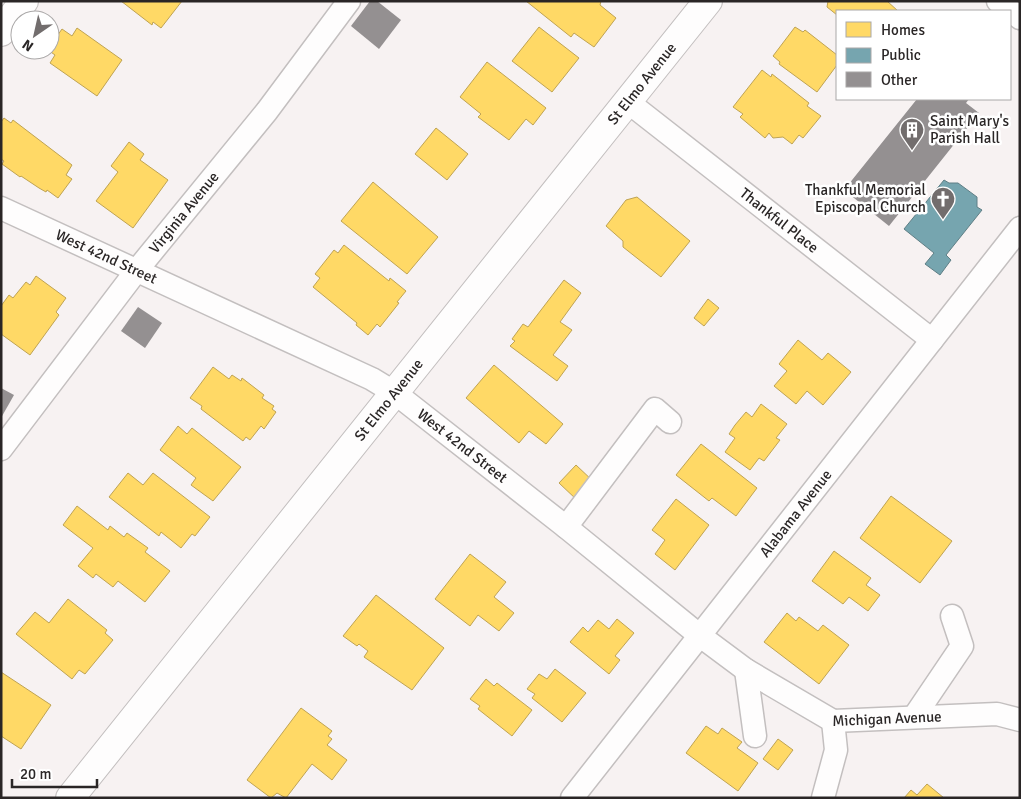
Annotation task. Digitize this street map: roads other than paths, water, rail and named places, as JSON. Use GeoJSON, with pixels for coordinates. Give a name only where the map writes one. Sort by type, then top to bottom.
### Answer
{"type":"FeatureCollection","features":[{"type":"Feature","properties":{"kind":"main road"},"geometry":{"type":"LineString","coordinates":[[1,32],[24,1]]}},
{"type":"Feature","properties":{"kind":"main road","name":"St Elmo Avenue"},"geometry":{"type":"LineString","coordinates":[[70,798],[708,1]]}},
{"type":"Feature","properties":{"kind":"street","name":"Virginia Avenue"},"geometry":{"type":"LineString","coordinates":[[1,449],[137,270],[267,111],[349,1]]}},
{"type":"Feature","properties":{"kind":"street"},"geometry":{"type":"LineString","coordinates":[[998,1],[1010,10]]}},
{"type":"Feature","properties":{"kind":"street","name":"Thankful Place"},"geometry":{"type":"LineString","coordinates":[[628,102],[932,340]]}},
{"type":"Feature","properties":{"kind":"street","name":"West 42nd Street"},"geometry":{"type":"LineString","coordinates":[[1,208],[372,379],[395,393],[566,527],[699,635],[746,670],[832,721]]}},
{"type":"Feature","properties":{"kind":"street","name":"Alabama Avenue"},"geometry":{"type":"LineString","coordinates":[[572,798],[1020,228]]}},
{"type":"Feature","properties":{"kind":"street"},"geometry":{"type":"LineString","coordinates":[[566,527],[655,409],[670,422]]}},
{"type":"Feature","properties":{"kind":"street"},"geometry":{"type":"LineString","coordinates":[[914,717],[962,646],[952,616]]}},
{"type":"Feature","properties":{"kind":"street"},"geometry":{"type":"LineString","coordinates":[[746,670],[755,736]]}},
{"type":"Feature","properties":{"kind":"street","name":"Michigan Avenue"},"geometry":{"type":"LineString","coordinates":[[823,798],[836,750],[832,721],[997,714],[1020,720]]}},
{"type":"Feature","properties":{"kind":"place","name":"Saint Mary's Parish Hall"},"geometry":{"type":"Point","coordinates":[912,151]}},
{"type":"Feature","properties":{"kind":"place","name":"Thankful Memorial Episcopal Church"},"geometry":{"type":"Point","coordinates":[943,220]}}]}
